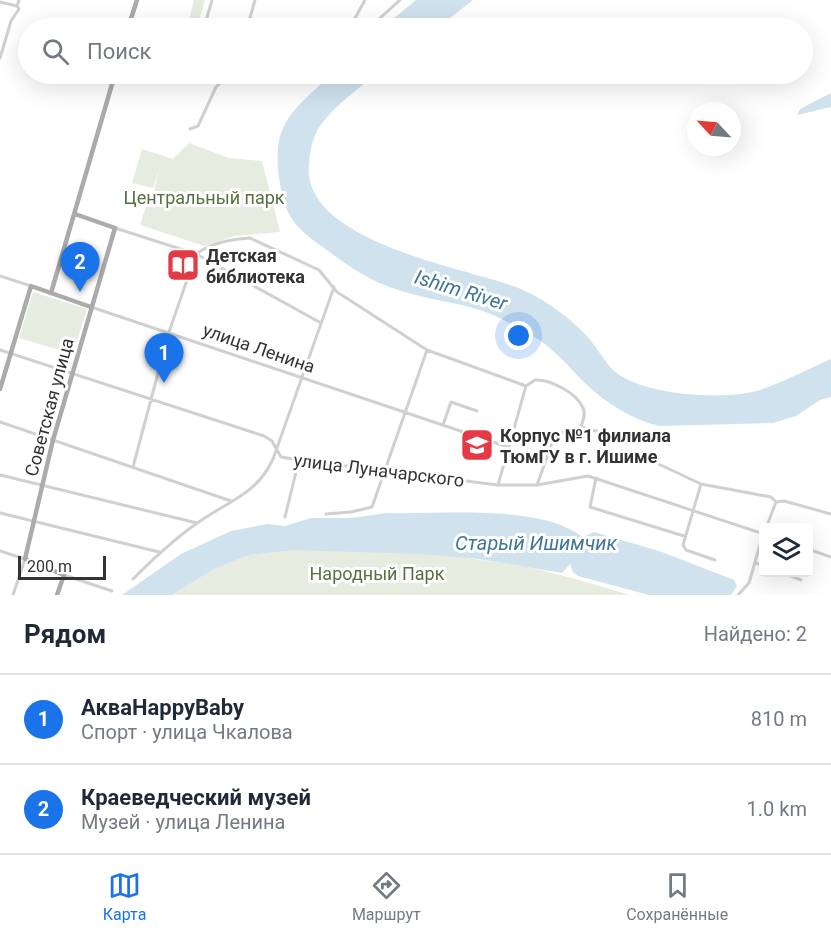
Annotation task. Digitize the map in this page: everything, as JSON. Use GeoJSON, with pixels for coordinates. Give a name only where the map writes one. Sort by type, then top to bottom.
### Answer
{"type":"FeatureCollection","features":[{"type":"Feature","properties":{"kind":"main road"},"geometry":{"type":"LineString","coordinates":[[132,18],[137,0]]}},
{"type":"Feature","properties":{"kind":"main road"},"geometry":{"type":"LineString","coordinates":[[51,293],[112,84]]}},
{"type":"Feature","properties":{"kind":"main road"},"geometry":{"type":"LineString","coordinates":[[75,214],[115,228]]}},
{"type":"Feature","properties":{"kind":"main road","name":"Советская улица"},"geometry":{"type":"LineString","coordinates":[[25,559],[41,485],[71,373],[115,228]]}},
{"type":"Feature","properties":{"kind":"main road"},"geometry":{"type":"LineString","coordinates":[[0,389],[31,286]]}},
{"type":"Feature","properties":{"kind":"main road","name":"улица Ленина"},"geometry":{"type":"LineString","coordinates":[[31,286],[91,307]]}},
{"type":"Feature","properties":{"kind":"main road"},"geometry":{"type":"LineString","coordinates":[[25,559],[64,575],[57,595]]}},
{"type":"Feature","properties":{"kind":"street"},"geometry":{"type":"LineString","coordinates":[[0,58],[11,21],[19,9],[17,6],[19,0]]}},
{"type":"Feature","properties":{"kind":"street"},"geometry":{"type":"LineString","coordinates":[[207,18],[212,0]]}},
{"type":"Feature","properties":{"kind":"street"},"geometry":{"type":"LineString","coordinates":[[250,18],[255,0]]}},
{"type":"Feature","properties":{"kind":"street"},"geometry":{"type":"LineString","coordinates":[[355,18],[365,0]]}},
{"type":"Feature","properties":{"kind":"street"},"geometry":{"type":"LineString","coordinates":[[380,18],[400,0]]}},
{"type":"Feature","properties":{"kind":"street"},"geometry":{"type":"LineString","coordinates":[[0,2],[17,6]]}},
{"type":"Feature","properties":{"kind":"street"},"geometry":{"type":"LineString","coordinates":[[190,129],[198,126],[219,84]]}},
{"type":"Feature","properties":{"kind":"street"},"geometry":{"type":"LineString","coordinates":[[115,228],[196,254],[321,323]]}},
{"type":"Feature","properties":{"kind":"street"},"geometry":{"type":"LineString","coordinates":[[133,466],[169,332],[196,254],[205,248],[250,238],[319,270],[334,287],[428,350],[526,386]]}},
{"type":"Feature","properties":{"kind":"street","name":"улица Ленина"},"geometry":{"type":"LineString","coordinates":[[0,276],[31,286]]}},
{"type":"Feature","properties":{"kind":"street"},"geometry":{"type":"LineString","coordinates":[[133,579],[160,552],[197,523],[263,479],[334,287]]}},
{"type":"Feature","properties":{"kind":"street","name":"улица Ленина"},"geometry":{"type":"LineString","coordinates":[[91,307],[508,447]]}},
{"type":"Feature","properties":{"kind":"street","name":"улица Луначарского"},"geometry":{"type":"LineString","coordinates":[[0,350],[264,436],[272,441],[281,457],[498,485],[537,485],[581,477],[596,478],[759,533]]}},
{"type":"Feature","properties":{"kind":"street"},"geometry":{"type":"LineString","coordinates":[[326,514],[370,508],[428,350]]}},
{"type":"Feature","properties":{"kind":"street"},"geometry":{"type":"LineString","coordinates":[[498,485],[526,386],[530,381],[541,380],[572,396],[583,407],[581,427]]}},
{"type":"Feature","properties":{"kind":"street"},"geometry":{"type":"LineString","coordinates":[[443,425],[451,402],[477,411]]}},
{"type":"Feature","properties":{"kind":"street"},"geometry":{"type":"LineString","coordinates":[[0,422],[231,501]]}},
{"type":"Feature","properties":{"kind":"street"},"geometry":{"type":"LineString","coordinates":[[537,485],[555,435],[581,427],[600,432]]}},
{"type":"Feature","properties":{"kind":"street"},"geometry":{"type":"LineString","coordinates":[[622,451],[650,460],[701,484],[771,497],[776,502]]}},
{"type":"Feature","properties":{"kind":"street"},"geometry":{"type":"LineString","coordinates":[[285,517],[299,460]]}},
{"type":"Feature","properties":{"kind":"street"},"geometry":{"type":"LineString","coordinates":[[0,475],[197,523]]}},
{"type":"Feature","properties":{"kind":"street"},"geometry":{"type":"LineString","coordinates":[[596,478],[590,507],[683,538]]}},
{"type":"Feature","properties":{"kind":"street"},"geometry":{"type":"LineString","coordinates":[[701,484],[683,538],[686,550],[715,560]]}},
{"type":"Feature","properties":{"kind":"street"},"geometry":{"type":"LineString","coordinates":[[776,502],[784,501],[831,514]]}},
{"type":"Feature","properties":{"kind":"street"},"geometry":{"type":"LineString","coordinates":[[768,523],[776,502]]}},
{"type":"Feature","properties":{"kind":"street"},"geometry":{"type":"LineString","coordinates":[[0,513],[160,552]]}},
{"type":"Feature","properties":{"kind":"street"},"geometry":{"type":"LineString","coordinates":[[0,550],[25,559]]}},
{"type":"Feature","properties":{"kind":"street"},"geometry":{"type":"LineString","coordinates":[[738,595],[749,583],[759,551]]}},
{"type":"Feature","properties":{"kind":"street"},"geometry":{"type":"LineString","coordinates":[[813,551],[831,557]]}},
{"type":"Feature","properties":{"kind":"street","name":"Советская улица"},"geometry":{"type":"LineString","coordinates":[[13,595],[25,559]]}},
{"type":"Feature","properties":{"kind":"street"},"geometry":{"type":"LineString","coordinates":[[64,575],[112,591]]}},
{"type":"Feature","properties":{"kind":"street"},"geometry":{"type":"LineString","coordinates":[[792,577],[801,580]]}},
{"type":"Feature","properties":{"kind":"green space"},"geometry":{"type":"Polygon","coordinates":[[[194,0],[205,0],[200,18],[190,18],[194,0]]]}},
{"type":"Feature","properties":{"kind":"green space","name":"Центральный парк"},"geometry":{"type":"Polygon","coordinates":[[[189,143],[229,158],[262,161],[280,232],[234,236],[204,246],[140,225],[151,191],[154,191],[160,167],[153,188],[132,183],[142,149],[173,159],[189,143]]]}},
{"type":"Feature","properties":{"kind":"green space"},"geometry":{"type":"Polygon","coordinates":[[[33,292],[87,309],[73,354],[19,338],[33,292]]]}},
{"type":"Feature","properties":{"kind":"green space","name":"Народный Парк"},"geometry":{"type":"Polygon","coordinates":[[[295,550],[460,557],[543,571],[630,595],[172,595],[214,569],[249,555],[295,550]]]}},
{"type":"Feature","properties":{"kind":"water"},"geometry":{"type":"Polygon","coordinates":[[[416,0],[473,0],[450,18],[394,18],[416,0]]]}},
{"type":"Feature","properties":{"kind":"water","name":"Ishim River"},"geometry":{"type":"Polygon","coordinates":[[[321,84],[364,84],[332,111],[320,126],[312,145],[309,165],[314,191],[331,213],[357,232],[389,247],[532,294],[577,326],[612,369],[625,378],[642,385],[683,394],[745,393],[769,387],[831,359],[831,397],[820,400],[796,416],[773,423],[659,426],[640,420],[612,405],[588,386],[547,346],[501,319],[472,308],[399,290],[355,270],[300,229],[289,215],[283,196],[278,164],[281,133],[287,121],[321,84]]]}},
{"type":"Feature","properties":{"kind":"water"},"geometry":{"type":"Polygon","coordinates":[[[831,93],[831,107],[797,115],[800,109],[831,93]]]}},
{"type":"Feature","properties":{"kind":"water","name":"Старый Ишимчик"},"geometry":{"type":"Polygon","coordinates":[[[386,513],[489,513],[541,519],[564,526],[583,537],[594,532],[662,552],[734,580],[737,586],[731,595],[649,595],[578,576],[573,572],[570,564],[562,573],[478,559],[420,554],[295,550],[249,555],[214,569],[172,595],[122,595],[181,554],[231,531],[267,524],[285,526],[311,518],[352,518],[386,513]]]}},
{"type":"Feature","properties":{"kind":"place","name":"Детская библиотека"},"geometry":{"type":"Point","coordinates":[183,265]}},
{"type":"Feature","properties":{"kind":"place","name":"Краеведческий музей"},"geometry":{"type":"Point","coordinates":[80,292]}},
{"type":"Feature","properties":{"kind":"place","name":"АкваHappyBaby"},"geometry":{"type":"Point","coordinates":[164,383]}},
{"type":"Feature","properties":{"kind":"place","name":"Корпус №1 филиала ТюмГУ в г. Ишиме"},"geometry":{"type":"Point","coordinates":[477,445]}}]}
